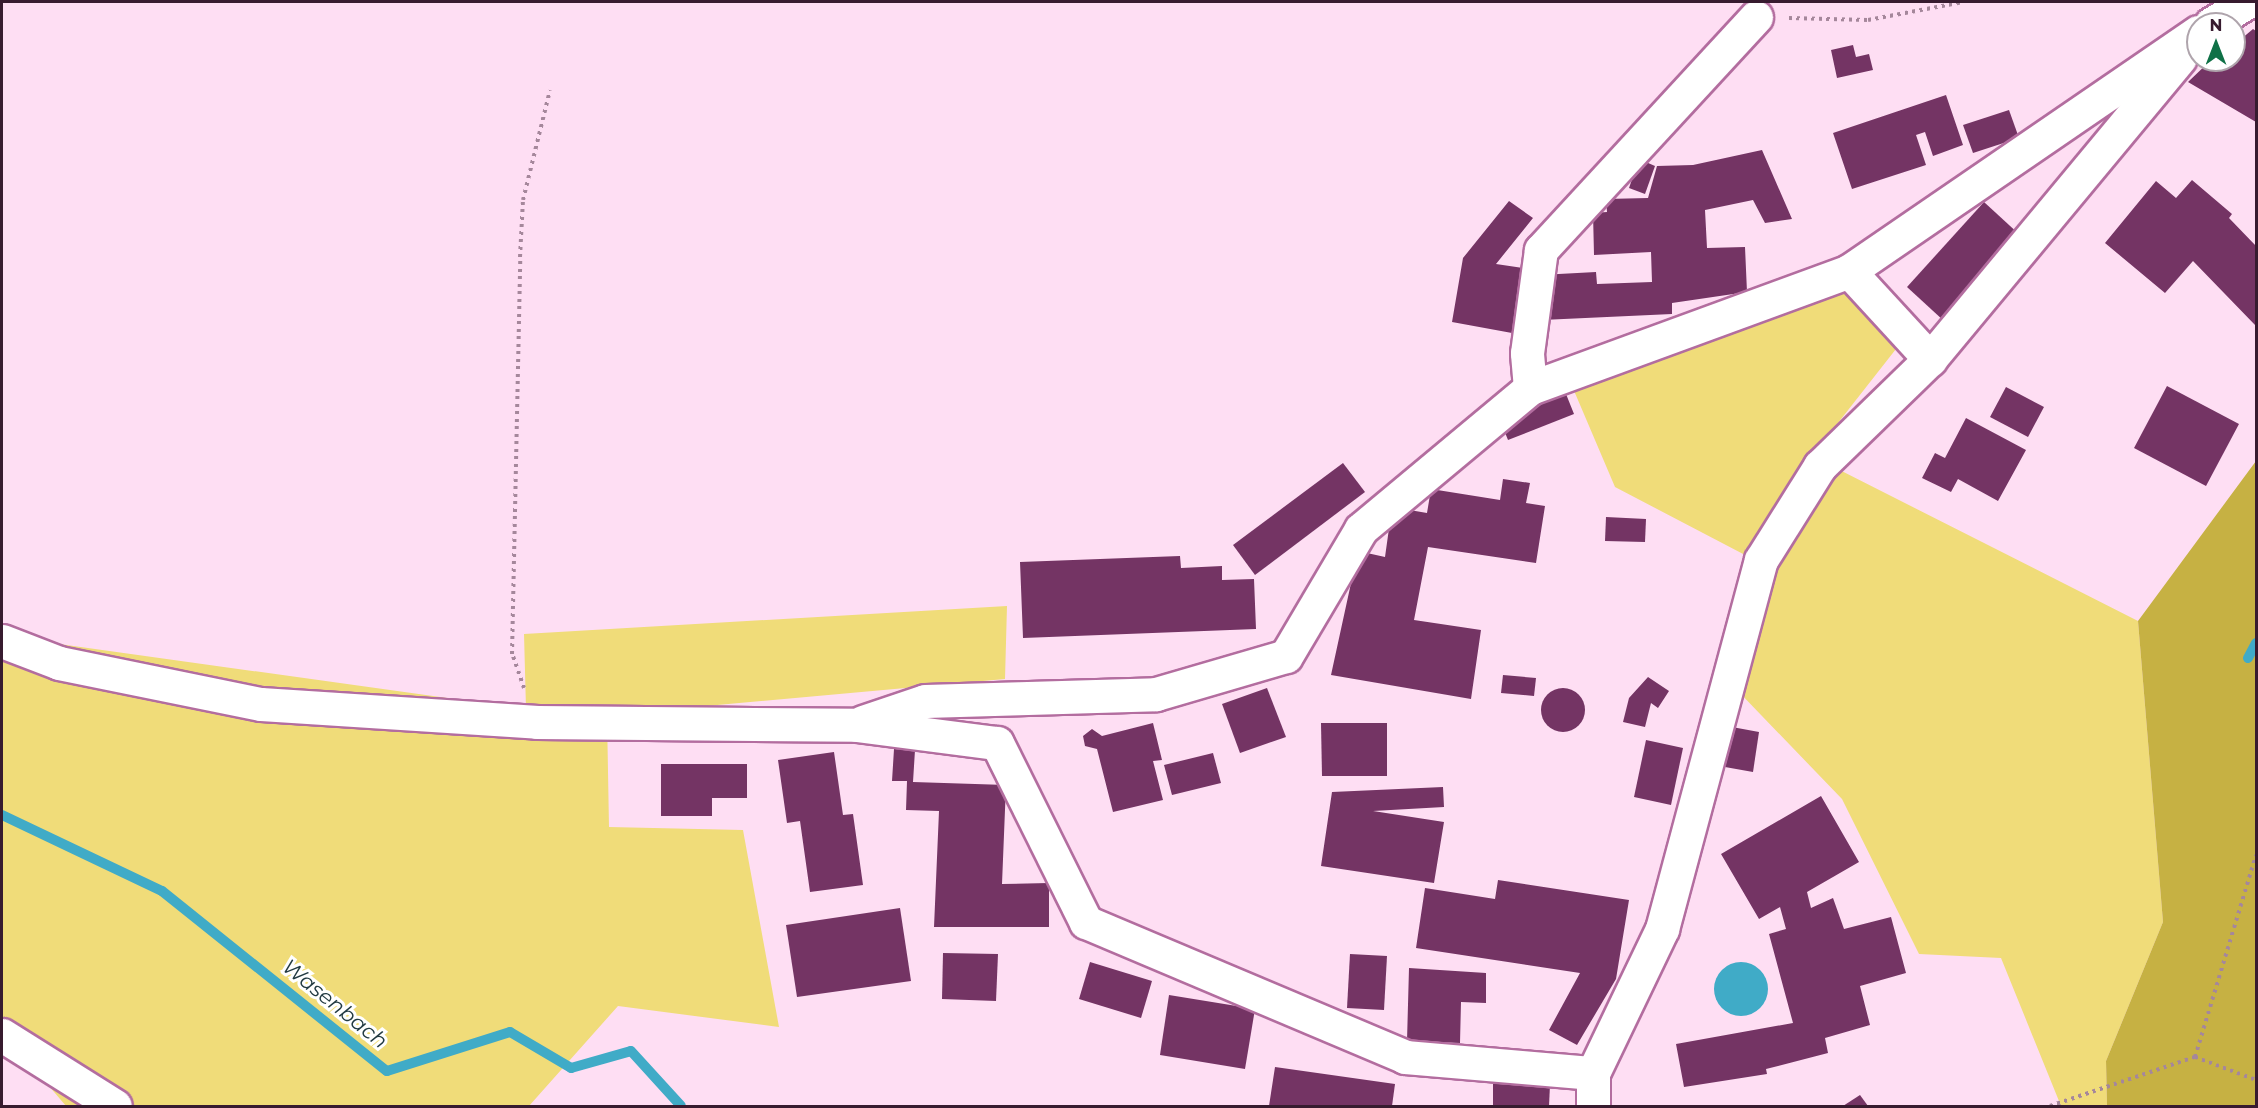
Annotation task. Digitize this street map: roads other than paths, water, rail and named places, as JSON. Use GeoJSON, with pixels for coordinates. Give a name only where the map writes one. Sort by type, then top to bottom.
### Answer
{"type":"FeatureCollection","features":[{"type":"Feature","properties":{"kind":"street"},"geometry":{"type":"LineString","coordinates":[[2231,12],[2247,2]]}},
{"type":"Feature","properties":{"kind":"street"},"geometry":{"type":"LineString","coordinates":[[1530,388],[1527,353],[1541,250],[1756,17]]}},
{"type":"Feature","properties":{"kind":"street"},"geometry":{"type":"LineString","coordinates":[[856,724],[925,701],[1156,694],[1286,656],[1361,529],[1530,388],[1850,271],[2186,42]]}},
{"type":"Feature","properties":{"kind":"street"},"geometry":{"type":"LineString","coordinates":[[1593,1107],[1593,1073],[1662,928],[1761,560],[1820,466],[1930,359],[2186,49]]}},
{"type":"Feature","properties":{"kind":"street"},"geometry":{"type":"LineString","coordinates":[[1850,271],[1930,359]]}},
{"type":"Feature","properties":{"kind":"street"},"geometry":{"type":"LineString","coordinates":[[2,641],[59,663],[261,704],[537,722],[856,724],[997,743],[1086,922],[1405,1057],[1593,1073]]}},
{"type":"Feature","properties":{"kind":"street"},"geometry":{"type":"LineString","coordinates":[[2,1035],[115,1107]]}},
{"type":"Feature","properties":{"kind":"water"},"geometry":{"type":"Polygon","coordinates":[[[1736,962],[1746,962],[1756,966],[1764,974],[1768,989],[1764,1004],[1756,1012],[1746,1016],[1736,1016],[1726,1012],[1718,1004],[1714,994],[1714,984],[1718,974],[1726,966],[1736,962]]]}},
{"type":"Feature","properties":{"kind":"waterway"},"geometry":{"type":"LineString","coordinates":[[2248,658],[2256,643]]}},
{"type":"Feature","properties":{"kind":"waterway","name":"Wasenbach"},"geometry":{"type":"LineString","coordinates":[[2,815],[162,891],[387,1071],[510,1032],[571,1068],[631,1051],[681,1106]]}}]}
